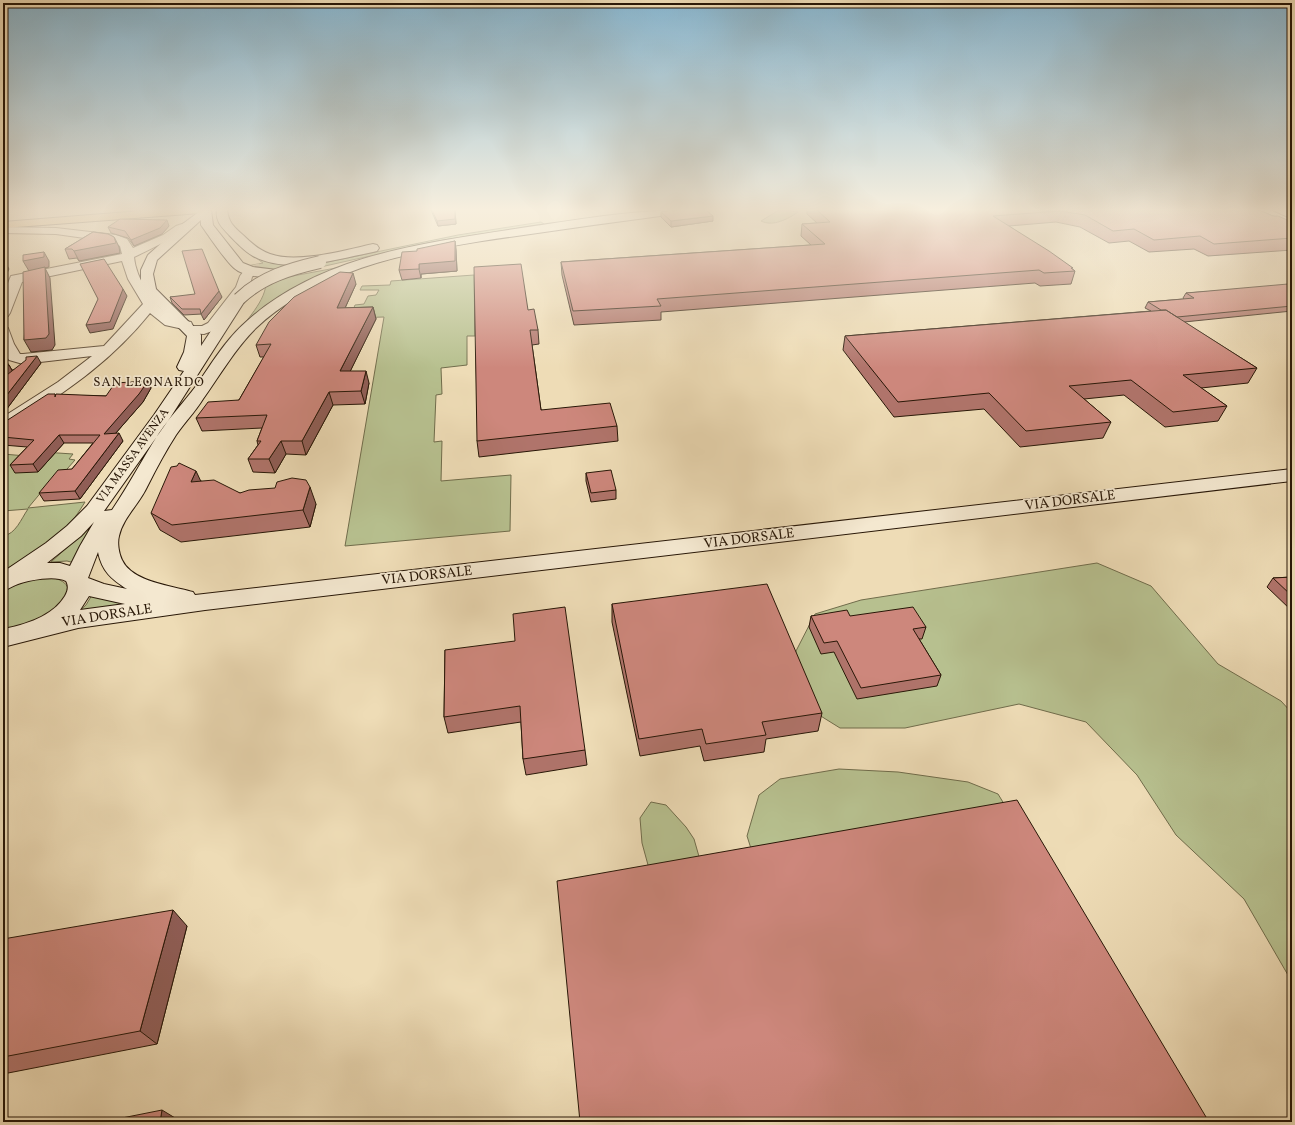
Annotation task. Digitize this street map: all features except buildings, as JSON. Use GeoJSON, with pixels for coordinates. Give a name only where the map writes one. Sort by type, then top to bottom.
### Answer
{"type":"FeatureCollection","features":[{"type":"Feature","properties":{"kind":"main road"},"geometry":{"type":"LineString","coordinates":[[3,281],[94,262]]}},
{"type":"Feature","properties":{"kind":"main road"},"geometry":{"type":"LineString","coordinates":[[129,262],[139,288],[150,304],[168,321],[188,328],[204,330],[213,326],[242,288],[246,276],[322,269],[351,262]]}},
{"type":"Feature","properties":{"kind":"main road"},"geometry":{"type":"LineString","coordinates":[[149,262],[146,275],[150,290],[194,335],[194,345],[191,356],[169,395],[165,425]]}},
{"type":"Feature","properties":{"kind":"main road"},"geometry":{"type":"LineString","coordinates":[[236,262],[255,276]]}},
{"type":"Feature","properties":{"kind":"main road","name":"VIA MASSA AVENZA"},"geometry":{"type":"LineString","coordinates":[[3,584],[36,561],[74,531],[94,510],[165,425],[239,299],[249,288],[262,280],[292,269],[318,262]]}},
{"type":"Feature","properties":{"kind":"main road","name":"VIA MASSA AVENZA"},"geometry":{"type":"LineString","coordinates":[[195,600],[146,589],[121,575],[111,562],[108,550],[108,537],[115,522],[138,488],[145,470],[158,449],[165,425],[193,402],[242,332],[276,304],[335,274],[370,262]]}},
{"type":"Feature","properties":{"kind":"main road"},"geometry":{"type":"LineString","coordinates":[[165,425],[184,402],[257,294],[255,276]]}},
{"type":"Feature","properties":{"kind":"main road"},"geometry":{"type":"LineString","coordinates":[[3,313],[16,279]]}},
{"type":"Feature","properties":{"kind":"main road"},"geometry":{"type":"LineString","coordinates":[[3,425],[74,377],[109,349],[150,304]]}},
{"type":"Feature","properties":{"kind":"main road"},"geometry":{"type":"LineString","coordinates":[[3,331],[6,344],[14,357],[23,359],[109,349]]}},
{"type":"Feature","properties":{"kind":"main road","name":"VIA MASSA AVENZA"},"geometry":{"type":"LineString","coordinates":[[33,630],[47,624],[69,607],[76,599],[80,590],[78,581],[81,563],[96,534],[136,475],[158,449]]}},
{"type":"Feature","properties":{"kind":"main road","name":"VIA DORSALE"},"geometry":{"type":"LineString","coordinates":[[33,630],[78,619],[195,600],[1292,475]]}},
{"type":"Feature","properties":{"kind":"main road","name":"VIA DORSALE"},"geometry":{"type":"LineString","coordinates":[[3,584],[32,573],[61,571],[71,574],[78,581],[95,590],[114,595],[158,599],[195,600]]}},
{"type":"Feature","properties":{"kind":"main road"},"geometry":{"type":"LineString","coordinates":[[3,638],[33,630]]}},
{"type":"Feature","properties":{"kind":"green space"},"geometry":{"type":"Polygon","coordinates":[[[294,262],[277,271],[247,266],[263,263],[294,262]]]}},
{"type":"Feature","properties":{"kind":"green space"},"geometry":{"type":"Polygon","coordinates":[[[326,262],[341,262],[316,268],[309,266],[326,262]]]}},
{"type":"Feature","properties":{"kind":"green space"},"geometry":{"type":"Polygon","coordinates":[[[341,267],[234,336],[259,303],[263,296],[266,281],[341,267]]]}},
{"type":"Feature","properties":{"kind":"green space"},"geometry":{"type":"Polygon","coordinates":[[[474,275],[475,336],[467,336],[467,365],[441,368],[442,394],[436,395],[434,442],[442,441],[441,481],[511,475],[510,531],[345,546],[384,317],[350,318],[355,305],[364,304],[368,296],[376,295],[379,290],[360,290],[362,286],[390,285],[391,281],[474,275]]]}},
{"type":"Feature","properties":{"kind":"green space"},"geometry":{"type":"Polygon","coordinates":[[[43,452],[73,454],[69,459],[75,460],[60,477],[53,478],[28,508],[85,502],[69,525],[62,532],[38,550],[3,571],[3,536],[8,535],[15,529],[28,509],[3,511],[3,454],[38,457],[43,452]]]}},
{"type":"Feature","properties":{"kind":"green space"},"geometry":{"type":"Polygon","coordinates":[[[98,513],[75,563],[67,561],[51,562],[72,543],[98,513]]]}},
{"type":"Feature","properties":{"kind":"green space"},"geometry":{"type":"Polygon","coordinates":[[[1097,563],[1151,586],[1218,664],[1281,701],[1292,713],[1292,982],[1244,899],[1176,835],[1137,775],[1086,722],[1019,704],[905,728],[840,728],[787,695],[796,651],[815,614],[861,600],[1097,563]]]}},
{"type":"Feature","properties":{"kind":"green space"},"geometry":{"type":"Polygon","coordinates":[[[49,577],[61,581],[67,586],[68,592],[60,605],[53,612],[37,622],[3,630],[3,591],[22,582],[49,577]]]}},
{"type":"Feature","properties":{"kind":"green space"},"geometry":{"type":"Polygon","coordinates":[[[92,595],[120,602],[115,609],[77,613],[86,605],[92,595]]]}},
{"type":"Feature","properties":{"kind":"green space"},"geometry":{"type":"Polygon","coordinates":[[[839,769],[898,772],[968,782],[998,794],[1009,812],[754,858],[747,836],[759,795],[780,779],[839,769]]]}},
{"type":"Feature","properties":{"kind":"green space"},"geometry":{"type":"Polygon","coordinates":[[[651,802],[666,805],[686,827],[694,839],[702,867],[651,876],[642,843],[640,818],[651,802]]]}},
{"type":"Feature","properties":{"kind":"tunnel"},"geometry":{"type":"LineString","coordinates":[[253,265],[256,277]]}},
{"type":"Feature","properties":{"kind":"district","name":"SAN LEONARDO"},"geometry":{"type":"Point","coordinates":[149,383]}}]}
